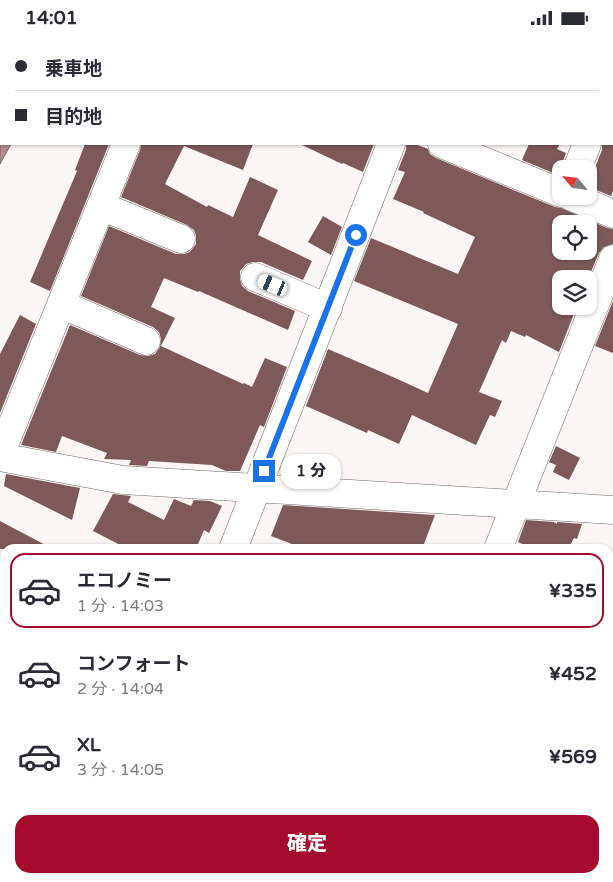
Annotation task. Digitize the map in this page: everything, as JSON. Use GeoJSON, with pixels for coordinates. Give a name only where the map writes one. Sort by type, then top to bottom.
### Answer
{"type":"FeatureCollection","features":[{"type":"Feature","properties":{"kind":"street"},"geometry":{"type":"LineString","coordinates":[[126,145],[0,456],[123,480],[613,510]]}},
{"type":"Feature","properties":{"kind":"street"},"geometry":{"type":"LineString","coordinates":[[235,544],[391,145]]}},
{"type":"Feature","properties":{"kind":"street"},"geometry":{"type":"LineString","coordinates":[[444,145],[552,189]]}},
{"type":"Feature","properties":{"kind":"street"},"geometry":{"type":"LineString","coordinates":[[581,160],[587,145]]}},
{"type":"Feature","properties":{"kind":"street"},"geometry":{"type":"LineString","coordinates":[[592,205],[613,214]]}},
{"type":"Feature","properties":{"kind":"street"},"geometry":{"type":"LineString","coordinates":[[101,206],[181,239]]}},
{"type":"Feature","properties":{"kind":"street"},"geometry":{"type":"LineString","coordinates":[[500,544],[613,259]]}},
{"type":"Feature","properties":{"kind":"street"},"geometry":{"type":"LineString","coordinates":[[255,277],[328,308]]}},
{"type":"Feature","properties":{"kind":"street"},"geometry":{"type":"LineString","coordinates":[[61,304],[146,341]]}},
{"type":"Feature","properties":{"kind":"shaded area"},"geometry":{"type":"Polygon","coordinates":[[[0,145],[10,145],[0,164],[0,145]]]}},
{"type":"Feature","properties":{"kind":"building"},"geometry":{"type":"Polygon","coordinates":[[[85,145],[109,145],[50,291],[30,282],[77,171],[75,170],[85,145]]]}},
{"type":"Feature","properties":{"kind":"building"},"geometry":{"type":"Polygon","coordinates":[[[141,145],[253,145],[243,170],[184,146],[165,184],[207,207],[208,205],[233,217],[250,177],[278,190],[258,235],[312,261],[303,280],[261,262],[246,264],[240,271],[242,286],[248,291],[295,311],[288,330],[199,291],[164,278],[151,307],[175,318],[161,346],[243,384],[252,387],[265,358],[287,367],[264,427],[260,425],[240,471],[226,471],[212,465],[149,461],[147,466],[129,465],[131,460],[104,459],[107,453],[62,436],[56,452],[21,445],[70,325],[140,355],[148,356],[155,354],[160,347],[161,339],[159,332],[153,327],[81,296],[109,226],[176,254],[190,252],[196,244],[194,230],[187,225],[121,197],[141,145]]]}},
{"type":"Feature","properties":{"kind":"building"},"geometry":{"type":"Polygon","coordinates":[[[302,145],[374,145],[363,172],[302,145]]]}},
{"type":"Feature","properties":{"kind":"building"},"geometry":{"type":"Polygon","coordinates":[[[406,145],[418,145],[428,149],[430,154],[436,158],[577,215],[552,215],[552,260],[596,260],[592,270],[552,270],[552,315],[573,315],[559,352],[526,335],[525,337],[511,331],[506,343],[502,340],[479,392],[502,401],[495,417],[490,415],[476,445],[412,415],[399,444],[368,430],[367,433],[306,406],[328,349],[428,393],[458,324],[354,281],[371,238],[458,274],[475,237],[393,199],[405,172],[398,170],[406,150],[406,145]]]}},
{"type":"Feature","properties":{"kind":"building"},"geometry":{"type":"Polygon","coordinates":[[[529,145],[559,145],[557,149],[566,153],[563,160],[552,160],[552,172],[522,160],[529,145]]]}},
{"type":"Feature","properties":{"kind":"building"},"geometry":{"type":"Polygon","coordinates":[[[602,145],[613,145],[613,191],[611,196],[598,191],[598,160],[602,145]]]}},
{"type":"Feature","properties":{"kind":"building"},"geometry":{"type":"Polygon","coordinates":[[[323,216],[342,227],[331,255],[308,242],[323,216]]]}},
{"type":"Feature","properties":{"kind":"building"},"geometry":{"type":"Polygon","coordinates":[[[597,224],[613,229],[613,244],[604,247],[597,258],[597,224]]]}},
{"type":"Feature","properties":{"kind":"building"},"geometry":{"type":"Polygon","coordinates":[[[613,301],[613,353],[595,346],[613,301]]]}},
{"type":"Feature","properties":{"kind":"building"},"geometry":{"type":"Polygon","coordinates":[[[20,315],[36,324],[0,413],[0,354],[20,315]]]}},
{"type":"Feature","properties":{"kind":"building"},"geometry":{"type":"Polygon","coordinates":[[[556,446],[580,458],[569,480],[553,472],[556,465],[549,462],[556,446]]]}},
{"type":"Feature","properties":{"kind":"building"},"geometry":{"type":"Polygon","coordinates":[[[6,474],[80,488],[72,520],[4,486],[6,474]]]}},
{"type":"Feature","properties":{"kind":"building"},"geometry":{"type":"Polygon","coordinates":[[[113,494],[131,496],[128,502],[164,520],[174,499],[191,506],[194,500],[210,501],[222,506],[209,533],[204,530],[198,544],[118,544],[93,531],[113,494]]]}},
{"type":"Feature","properties":{"kind":"building"},"geometry":{"type":"Polygon","coordinates":[[[283,505],[435,515],[424,544],[292,544],[271,536],[283,505]]]}},
{"type":"Feature","properties":{"kind":"building"},"geometry":{"type":"Polygon","coordinates":[[[526,520],[554,522],[557,524],[557,522],[582,524],[577,539],[574,538],[571,544],[523,544],[518,542],[526,520]]]}},
{"type":"Feature","properties":{"kind":"building"},"geometry":{"type":"Polygon","coordinates":[[[0,521],[44,544],[0,544],[0,521]]]}},
{"type":"Feature","properties":{"kind":"route"},"geometry":{"type":"LineString","coordinates":[[264,471],[356,235]]}}]}
